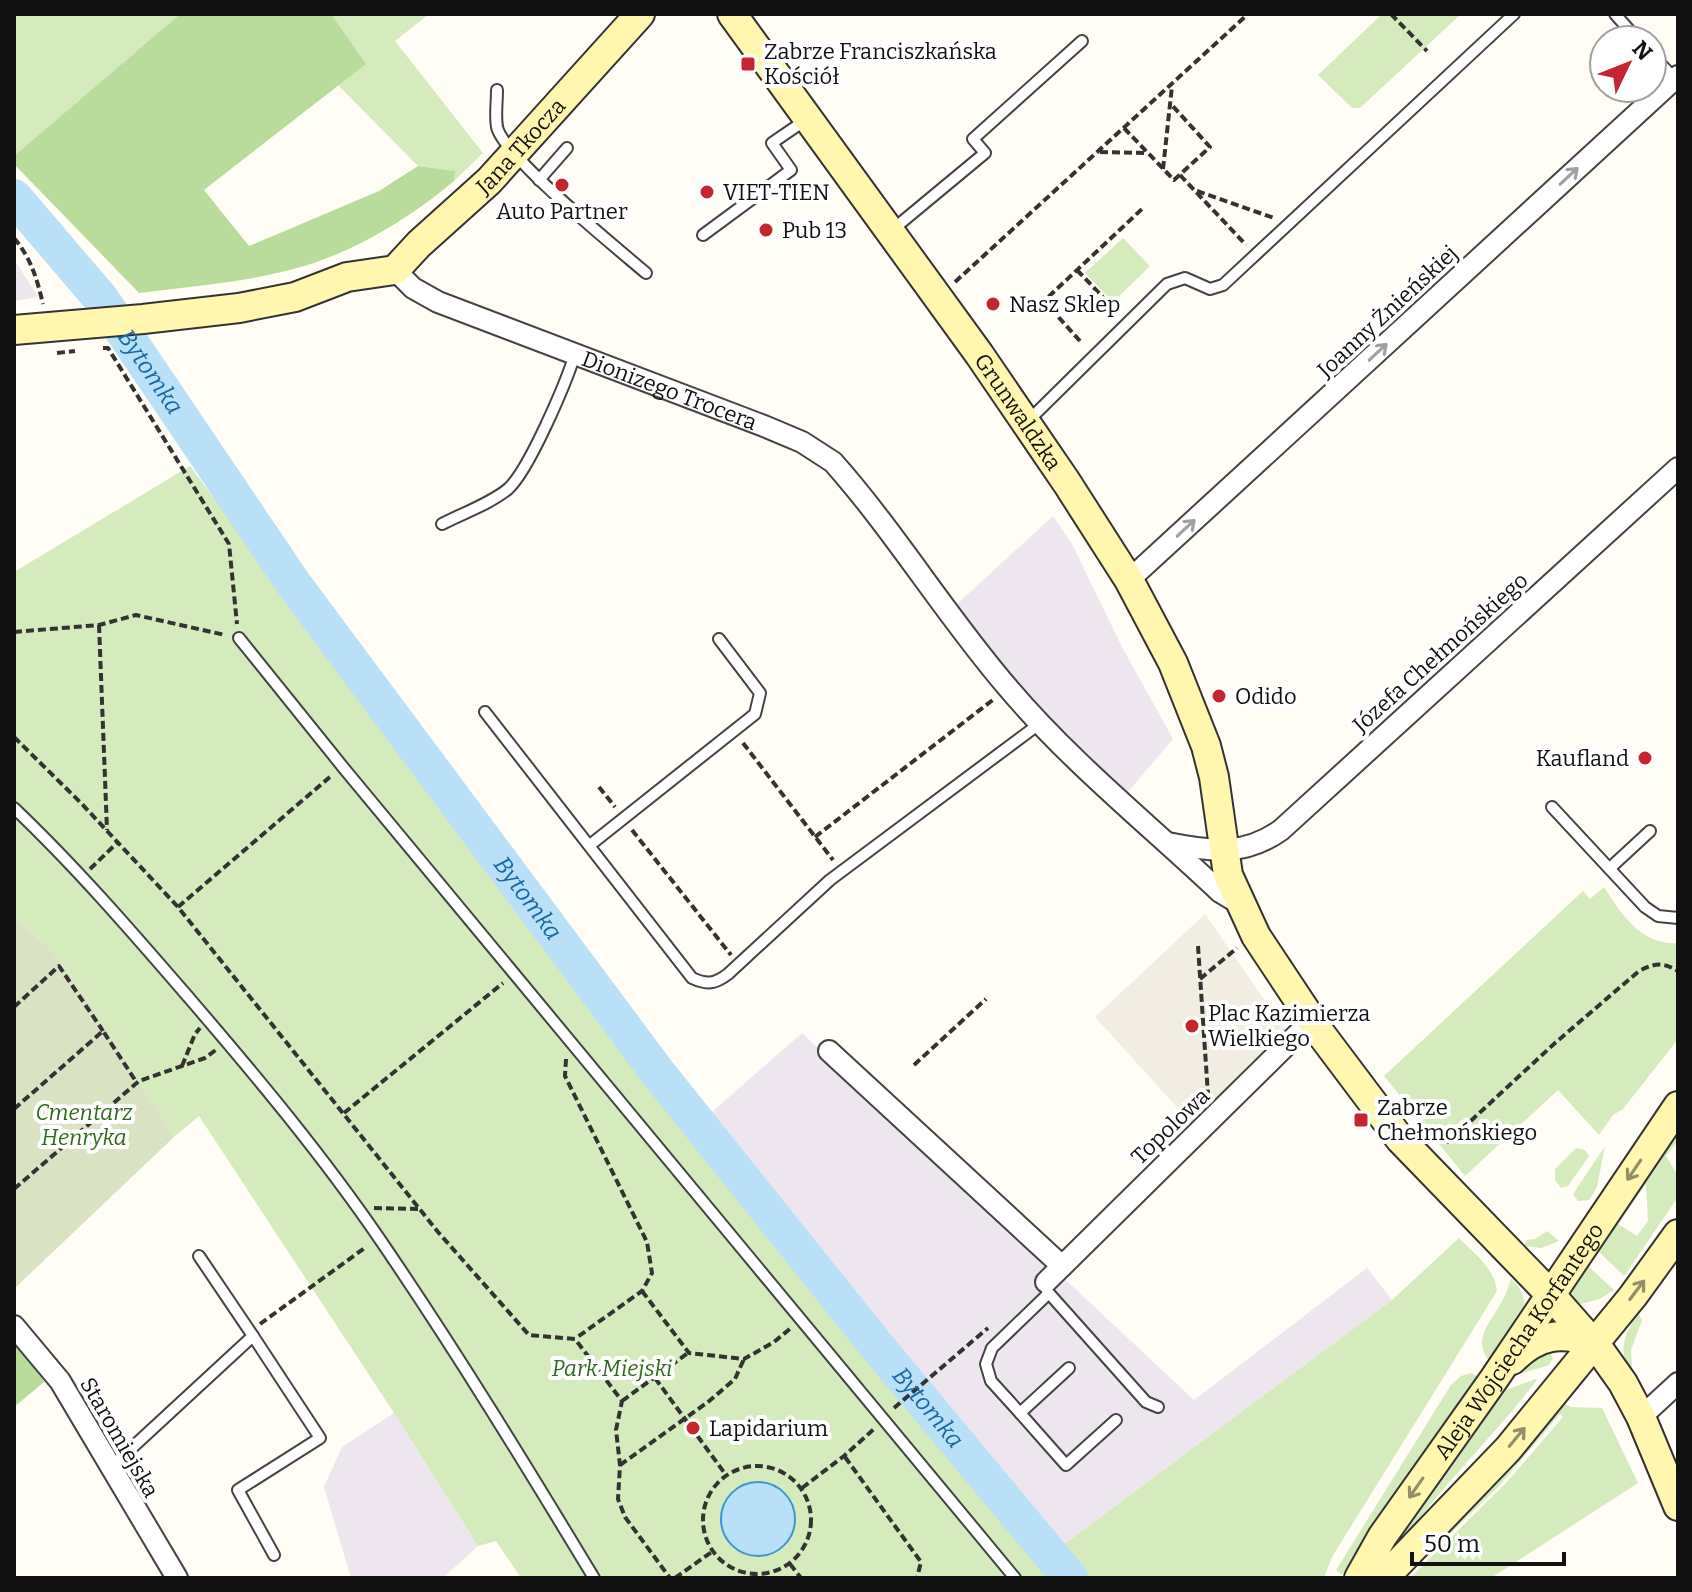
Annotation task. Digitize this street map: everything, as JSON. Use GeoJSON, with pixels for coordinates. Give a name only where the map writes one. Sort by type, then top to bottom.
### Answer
{"type":"FeatureCollection","features":[{"type":"Feature","properties":{"kind":"street","name":"Jana Tkocza"},"geometry":{"type":"LineString","coordinates":[[395,270],[419,244],[472,198],[640,14]]}},
{"type":"Feature","properties":{"kind":"street","name":"Grunwaldzka"},"geometry":{"type":"LineString","coordinates":[[732,14],[1026,423],[1129,580],[1173,663],[1202,732],[1214,777],[1228,875],[1256,936],[1312,1020],[1400,1139],[1594,1343],[1623,1383],[1641,1417],[1678,1506]]}},
{"type":"Feature","properties":{"kind":"street","name":"Joanny Żnieńskiej"},"geometry":{"type":"LineString","coordinates":[[1129,580],[1676,78]]}},
{"type":"Feature","properties":{"kind":"street"},"geometry":{"type":"LineString","coordinates":[[14,330],[53,340],[86,341],[143,319],[239,308],[295,297],[347,277],[395,270]]}},
{"type":"Feature","properties":{"kind":"street","name":"Dionizego Trocera"},"geometry":{"type":"LineString","coordinates":[[395,270],[420,293],[438,302],[802,442],[833,462],[1006,686],[1039,724],[1220,892],[1240,904]]}},
{"type":"Feature","properties":{"kind":"street","name":"Józefa Chełmońskiego"},"geometry":{"type":"LineString","coordinates":[[1224,850],[1248,848],[1281,830],[1678,468]]}},
{"type":"Feature","properties":{"kind":"street"},"geometry":{"type":"LineString","coordinates":[[1167,843],[1224,850]]}},
{"type":"Feature","properties":{"kind":"street","name":"Topolowa"},"geometry":{"type":"LineString","coordinates":[[1047,1288],[1062,1266],[1312,1020]]}},
{"type":"Feature","properties":{"kind":"street"},"geometry":{"type":"LineString","coordinates":[[829,1051],[1062,1266]]}},
{"type":"Feature","properties":{"kind":"street","name":"Aleja Wojciecha Korfantego"},"geometry":{"type":"LineString","coordinates":[[1359,1578],[1382,1537],[1494,1379],[1678,1106]]}},
{"type":"Feature","properties":{"kind":"street","name":"Aleja Wojciecha Korfantego"},"geometry":{"type":"LineString","coordinates":[[1384,1578],[1508,1449],[1678,1234]]}},
{"type":"Feature","properties":{"kind":"street","name":"Staromiejska"},"geometry":{"type":"LineString","coordinates":[[14,1326],[60,1381],[177,1578]]}},
{"type":"Feature","properties":{"kind":"street"},"geometry":{"type":"LineString","coordinates":[[1494,1379],[1532,1342],[1558,1335],[1575,1336],[1594,1343]]}},
{"type":"Feature","properties":{"kind":"street"},"geometry":{"type":"LineString","coordinates":[[1641,1417],[1678,1383]]}},
{"type":"Feature","properties":{"kind":"lane"},"geometry":{"type":"LineString","coordinates":[[1026,423],[1167,284],[1185,278],[1210,289],[1223,285],[1514,14]]}},
{"type":"Feature","properties":{"kind":"lane"},"geometry":{"type":"LineString","coordinates":[[890,232],[985,153],[973,139],[1082,41]]}},
{"type":"Feature","properties":{"kind":"lane"},"geometry":{"type":"LineString","coordinates":[[497,90],[497,129],[507,146],[539,180],[646,273]]}},
{"type":"Feature","properties":{"kind":"lane"},"geometry":{"type":"LineString","coordinates":[[703,235],[791,170],[772,143],[808,118]]}},
{"type":"Feature","properties":{"kind":"lane"},"geometry":{"type":"LineString","coordinates":[[539,180],[567,148]]}},
{"type":"Feature","properties":{"kind":"lane"},"geometry":{"type":"LineString","coordinates":[[442,524],[499,495],[515,482],[563,387],[575,354]]}},
{"type":"Feature","properties":{"kind":"lane"},"geometry":{"type":"LineString","coordinates":[[239,638],[1015,1578]]}},
{"type":"Feature","properties":{"kind":"lane"},"geometry":{"type":"LineString","coordinates":[[590,845],[755,714],[760,693],[719,639]]}},
{"type":"Feature","properties":{"kind":"lane"},"geometry":{"type":"LineString","coordinates":[[485,712],[692,978],[704,984],[717,982],[841,871],[1039,724]]}},
{"type":"Feature","properties":{"kind":"lane"},"geometry":{"type":"LineString","coordinates":[[1552,807],[1645,907],[1658,916],[1678,918]]}},
{"type":"Feature","properties":{"kind":"lane"},"geometry":{"type":"LineString","coordinates":[[14,808],[82,876],[267,1089],[379,1238],[479,1389],[594,1578]]}},
{"type":"Feature","properties":{"kind":"lane"},"geometry":{"type":"LineString","coordinates":[[1610,868],[1650,831]]}},
{"type":"Feature","properties":{"kind":"lane"},"geometry":{"type":"LineString","coordinates":[[199,1256],[320,1438],[238,1490],[274,1555]]}},
{"type":"Feature","properties":{"kind":"lane"},"geometry":{"type":"LineString","coordinates":[[1116,1420],[1066,1465],[991,1381],[986,1364],[992,1348],[1047,1288],[1146,1402],[1158,1407]]}},
{"type":"Feature","properties":{"kind":"lane"},"geometry":{"type":"LineString","coordinates":[[110,1468],[253,1336]]}},
{"type":"Feature","properties":{"kind":"lane"},"geometry":{"type":"LineString","coordinates":[[1020,1413],[1069,1368]]}},
{"type":"Feature","properties":{"kind":"path"},"geometry":{"type":"LineString","coordinates":[[948,289],[1248,14]]}},
{"type":"Feature","properties":{"kind":"path"},"geometry":{"type":"LineString","coordinates":[[1391,14],[1427,51]]}},
{"type":"Feature","properties":{"kind":"path"},"geometry":{"type":"LineString","coordinates":[[1163,169],[1172,84]]}},
{"type":"Feature","properties":{"kind":"path"},"geometry":{"type":"LineString","coordinates":[[1124,128],[1174,180],[1210,147],[1170,103]]}},
{"type":"Feature","properties":{"kind":"path"},"geometry":{"type":"LineString","coordinates":[[1098,152],[1149,153]]}},
{"type":"Feature","properties":{"kind":"path"},"geometry":{"type":"LineString","coordinates":[[1180,175],[1246,245]]}},
{"type":"Feature","properties":{"kind":"path"},"geometry":{"type":"LineString","coordinates":[[1194,190],[1274,218]]}},
{"type":"Feature","properties":{"kind":"path"},"geometry":{"type":"LineString","coordinates":[[1080,341],[1044,301],[1142,209]]}},
{"type":"Feature","properties":{"kind":"path"},"geometry":{"type":"LineString","coordinates":[[14,238],[25,251],[36,276],[53,340],[86,341],[108,348],[229,544],[239,638],[136,615],[99,625],[14,632]]}},
{"type":"Feature","properties":{"kind":"path"},"geometry":{"type":"LineString","coordinates":[[1077,270],[1127,323]]}},
{"type":"Feature","properties":{"kind":"path"},"geometry":{"type":"LineString","coordinates":[[99,625],[107,831]]}},
{"type":"Feature","properties":{"kind":"path"},"geometry":{"type":"LineString","coordinates":[[815,837],[999,695]]}},
{"type":"Feature","properties":{"kind":"path"},"geometry":{"type":"LineString","coordinates":[[734,731],[841,871]]}},
{"type":"Feature","properties":{"kind":"path"},"geometry":{"type":"LineString","coordinates":[[14,737],[178,907],[420,1209],[529,1335],[575,1339],[642,1291],[652,1273],[647,1242],[565,1076],[567,1036]]}},
{"type":"Feature","properties":{"kind":"path"},"geometry":{"type":"LineString","coordinates":[[178,907],[342,766]]}},
{"type":"Feature","properties":{"kind":"path"},"geometry":{"type":"LineString","coordinates":[[599,787],[738,964]]}},
{"type":"Feature","properties":{"kind":"path"},"geometry":{"type":"LineString","coordinates":[[87,871],[118,842]]}},
{"type":"Feature","properties":{"kind":"path"},"geometry":{"type":"LineString","coordinates":[[1198,946],[1209,1121]]}},
{"type":"Feature","properties":{"kind":"path"},"geometry":{"type":"LineString","coordinates":[[1200,979],[1237,948]]}},
{"type":"Feature","properties":{"kind":"path"},"geometry":{"type":"LineString","coordinates":[[1423,1138],[1435,1127],[1448,1142],[1639,971],[1666,963],[1678,971]]}},
{"type":"Feature","properties":{"kind":"path"},"geometry":{"type":"LineString","coordinates":[[14,1007],[59,966],[82,996],[137,1083]]}},
{"type":"Feature","properties":{"kind":"path"},"geometry":{"type":"LineString","coordinates":[[344,1113],[514,973]]}},
{"type":"Feature","properties":{"kind":"path"},"geometry":{"type":"LineString","coordinates":[[914,1065],[986,999]]}},
{"type":"Feature","properties":{"kind":"path"},"geometry":{"type":"LineString","coordinates":[[182,1066],[195,1034],[207,1019]]}},
{"type":"Feature","properties":{"kind":"path"},"geometry":{"type":"LineString","coordinates":[[14,1109],[103,1031]]}},
{"type":"Feature","properties":{"kind":"path"},"geometry":{"type":"LineString","coordinates":[[14,1189],[137,1083],[205,1058],[227,1042]]}},
{"type":"Feature","properties":{"kind":"path"},"geometry":{"type":"LineString","coordinates":[[392,1209],[420,1209]]}},
{"type":"Feature","properties":{"kind":"path"},"geometry":{"type":"LineString","coordinates":[[253,1336],[257,1326],[379,1238]]}},
{"type":"Feature","properties":{"kind":"path"},"geometry":{"type":"LineString","coordinates":[[642,1291],[689,1353]]}},
{"type":"Feature","properties":{"kind":"path"},"geometry":{"type":"LineString","coordinates":[[713,1551],[673,1578],[625,1517],[618,1499],[620,1465],[616,1430],[622,1401],[689,1353],[744,1359],[774,1342],[801,1319]]}},
{"type":"Feature","properties":{"kind":"path"},"geometry":{"type":"LineString","coordinates":[[575,1339],[622,1401]]}},
{"type":"Feature","properties":{"kind":"path"},"geometry":{"type":"LineString","coordinates":[[620,1465],[735,1379],[744,1359]]}},
{"type":"Feature","properties":{"kind":"path"},"geometry":{"type":"LineString","coordinates":[[896,1405],[950,1359]]}},
{"type":"Feature","properties":{"kind":"path"},"geometry":{"type":"LineString","coordinates":[[655,1378],[726,1475]]}},
{"type":"Feature","properties":{"kind":"path"},"geometry":{"type":"LineString","coordinates":[[802,1488],[885,1419]]}},
{"type":"Feature","properties":{"kind":"path"},"geometry":{"type":"LineString","coordinates":[[844,1456],[921,1562],[917,1578]]}},
{"type":"Feature","properties":{"kind":"path"},"geometry":{"type":"LineString","coordinates":[[758,1465],[775,1468],[790,1476],[802,1488],[812,1519],[810,1536],[790,1564],[775,1572],[758,1575],[741,1572],[725,1564],[713,1551],[705,1536],[705,1502],[726,1475],[741,1467],[758,1465]]}},
{"type":"Feature","properties":{"kind":"path"},"geometry":{"type":"LineString","coordinates":[[790,1564],[801,1578]]}},
{"type":"Feature","properties":{"kind":"shaded area"},"geometry":{"type":"Polygon","coordinates":[[[14,259],[38,297],[14,301],[14,259]]]}},
{"type":"Feature","properties":{"kind":"shaded area"},"geometry":{"type":"Polygon","coordinates":[[[1053,516],[1072,544],[1122,647],[1173,739],[1126,794],[1079,751],[1031,700],[957,604],[1053,516]]]}},
{"type":"Feature","properties":{"kind":"shaded area","name":"Plac Kazimierza Wielkiego"},"geometry":{"type":"Polygon","coordinates":[[[1205,914],[1290,1037],[1195,1127],[1095,1017],[1205,914]]]}},
{"type":"Feature","properties":{"kind":"shaded area"},"geometry":{"type":"Polygon","coordinates":[[[802,1033],[1194,1400],[1367,1268],[1392,1300],[1059,1548],[705,1118],[802,1033]]]}},
{"type":"Feature","properties":{"kind":"shaded area"},"geometry":{"type":"Polygon","coordinates":[[[394,1413],[478,1546],[443,1578],[351,1578],[324,1487],[342,1447],[394,1413]]]}},
{"type":"Feature","properties":{"kind":"green space"},"geometry":{"type":"Polygon","coordinates":[[[14,14],[180,14],[14,156],[14,14]]]}},
{"type":"Feature","properties":{"kind":"green space"},"geometry":{"type":"Polygon","coordinates":[[[180,14],[331,14],[366,64],[204,190],[249,246],[379,191],[418,166],[455,171],[454,181],[383,231],[324,259],[264,276],[139,293],[14,164],[14,156],[180,14]]]}},
{"type":"Feature","properties":{"kind":"green space"},"geometry":{"type":"Polygon","coordinates":[[[331,14],[429,14],[395,41],[483,153],[454,181],[454,171],[418,166],[338,85],[365,64],[331,14]]]}},
{"type":"Feature","properties":{"kind":"green space"},"geometry":{"type":"Polygon","coordinates":[[[1382,14],[1461,14],[1360,108],[1352,108],[1318,75],[1382,14]]]}},
{"type":"Feature","properties":{"kind":"green space"},"geometry":{"type":"Polygon","coordinates":[[[1123,238],[1150,266],[1113,302],[1085,273],[1123,238]]]}},
{"type":"Feature","properties":{"kind":"green space","name":"Park Miejski"},"geometry":{"type":"Polygon","coordinates":[[[190,466],[683,1125],[1052,1578],[521,1578],[496,1541],[478,1546],[199,1116],[174,1137],[84,994],[51,950],[14,916],[14,572],[190,466]]]}},
{"type":"Feature","properties":{"kind":"green space"},"geometry":{"type":"Polygon","coordinates":[[[1604,887],[1625,917],[1643,934],[1665,943],[1678,943],[1678,1039],[1599,1135],[1558,1090],[1465,1176],[1384,1076],[1583,891],[1590,899],[1604,887]]]}},
{"type":"Feature","properties":{"kind":"green space","name":"Cmentarz Henryka"},"geometry":{"type":"Polygon","coordinates":[[[14,916],[51,950],[84,994],[174,1137],[14,1289],[14,916]]]}},
{"type":"Feature","properties":{"kind":"green space"},"geometry":{"type":"Polygon","coordinates":[[[1678,1133],[1678,1141],[1666,1156],[1678,1176],[1678,1197],[1624,1276],[1596,1249],[1678,1133]],[[1646,1184],[1618,1224],[1637,1236],[1648,1221],[1646,1184]]]}},
{"type":"Feature","properties":{"kind":"green space"},"geometry":{"type":"Polygon","coordinates":[[[1605,1146],[1597,1187],[1589,1200],[1578,1201],[1573,1194],[1605,1146]]]}},
{"type":"Feature","properties":{"kind":"green space"},"geometry":{"type":"Polygon","coordinates":[[[1576,1148],[1585,1150],[1589,1156],[1568,1186],[1561,1188],[1555,1180],[1555,1169],[1576,1148]]]}},
{"type":"Feature","properties":{"kind":"green space"},"geometry":{"type":"Polygon","coordinates":[[[1547,1231],[1559,1241],[1541,1248],[1525,1246],[1526,1240],[1535,1239],[1547,1231]]]}},
{"type":"Feature","properties":{"kind":"green space"},"geometry":{"type":"Polygon","coordinates":[[[1459,1238],[1488,1269],[1497,1291],[1332,1557],[1324,1578],[1084,1578],[1059,1548],[1392,1300],[1459,1238]]]}},
{"type":"Feature","properties":{"kind":"green space"},"geometry":{"type":"Polygon","coordinates":[[[1586,1264],[1614,1290],[1600,1299],[1581,1304],[1572,1299],[1570,1291],[1586,1264]]]}},
{"type":"Feature","properties":{"kind":"green space"},"geometry":{"type":"Polygon","coordinates":[[[1511,1279],[1523,1296],[1522,1316],[1490,1361],[1482,1339],[1511,1279]]]}},
{"type":"Feature","properties":{"kind":"green space"},"geometry":{"type":"Polygon","coordinates":[[[1638,1313],[1642,1320],[1631,1350],[1632,1366],[1628,1369],[1624,1354],[1625,1340],[1638,1313]]]}},
{"type":"Feature","properties":{"kind":"green space"},"geometry":{"type":"Polygon","coordinates":[[[14,1345],[26,1354],[44,1382],[14,1407],[14,1345]]]}},
{"type":"Feature","properties":{"kind":"green space"},"geometry":{"type":"Polygon","coordinates":[[[1551,1354],[1553,1358],[1549,1365],[1513,1376],[1516,1366],[1533,1356],[1551,1354]]]}},
{"type":"Feature","properties":{"kind":"green space"},"geometry":{"type":"Polygon","coordinates":[[[1471,1373],[1479,1377],[1342,1575],[1336,1570],[1451,1385],[1461,1376],[1471,1373]]]}},
{"type":"Feature","properties":{"kind":"green space"},"geometry":{"type":"Polygon","coordinates":[[[1535,1379],[1398,1548],[1391,1544],[1501,1392],[1535,1379]]]}},
{"type":"Feature","properties":{"kind":"green space"},"geometry":{"type":"Polygon","coordinates":[[[1565,1404],[1602,1408],[1638,1483],[1491,1578],[1410,1578],[1507,1482],[1563,1417],[1560,1414],[1500,1485],[1405,1578],[1399,1578],[1556,1410],[1558,1412],[1565,1404]]]}},
{"type":"Feature","properties":{"kind":"water"},"geometry":{"type":"Polygon","coordinates":[[[758,1482],[772,1485],[784,1493],[792,1505],[795,1519],[792,1533],[784,1545],[772,1553],[758,1556],[744,1553],[732,1545],[724,1533],[721,1519],[724,1505],[732,1493],[744,1485],[758,1482]]]}},
{"type":"Feature","properties":{"kind":"waterway","name":"Bytomka"},"geometry":{"type":"LineString","coordinates":[[14,197],[102,300],[293,583],[658,1073],[876,1345],[1070,1578]]}},
{"type":"Feature","properties":{"kind":"place","name":"Zabrze Franciszkańska Kościół"},"geometry":{"type":"Point","coordinates":[748,64]}},
{"type":"Feature","properties":{"kind":"place","name":"Auto Partner"},"geometry":{"type":"Point","coordinates":[562,185]}},
{"type":"Feature","properties":{"kind":"place","name":"VIET-TIEN"},"geometry":{"type":"Point","coordinates":[707,192]}},
{"type":"Feature","properties":{"kind":"place","name":"Pub 13"},"geometry":{"type":"Point","coordinates":[766,230]}},
{"type":"Feature","properties":{"kind":"place","name":"Nasz Sklep"},"geometry":{"type":"Point","coordinates":[993,304]}},
{"type":"Feature","properties":{"kind":"place","name":"Odido"},"geometry":{"type":"Point","coordinates":[1219,696]}},
{"type":"Feature","properties":{"kind":"place","name":"Kaufland"},"geometry":{"type":"Point","coordinates":[1645,758]}},
{"type":"Feature","properties":{"kind":"place","name":"Plac Kazimierza Wielkiego"},"geometry":{"type":"Point","coordinates":[1192,1026]}},
{"type":"Feature","properties":{"kind":"place","name":"Zabrze Chełmońskiego"},"geometry":{"type":"Point","coordinates":[1361,1120]}},
{"type":"Feature","properties":{"kind":"place","name":"Lapidarium"},"geometry":{"type":"Point","coordinates":[693,1428]}}]}
